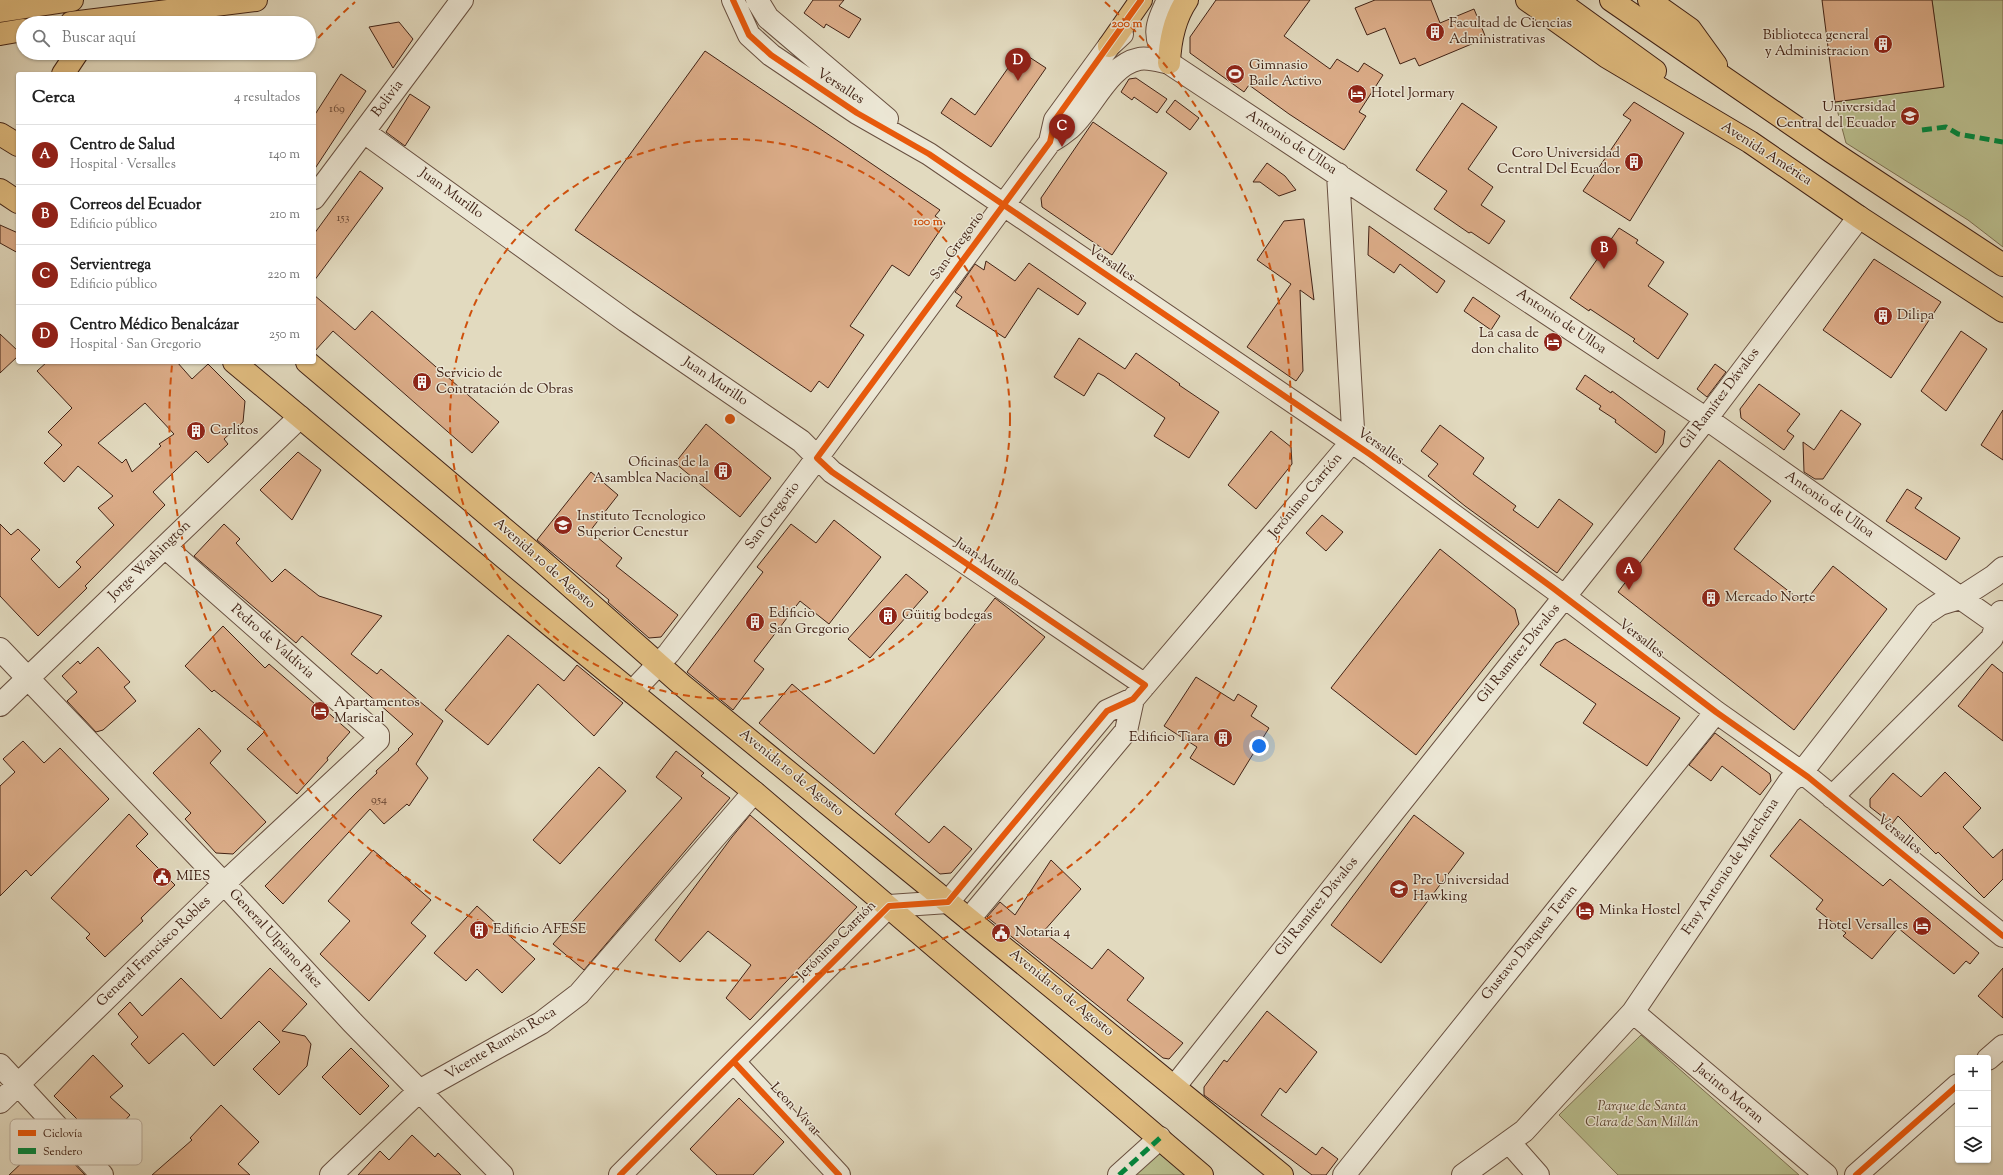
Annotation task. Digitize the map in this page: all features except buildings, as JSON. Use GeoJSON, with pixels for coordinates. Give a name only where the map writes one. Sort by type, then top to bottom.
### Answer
{"type":"FeatureCollection","features":[{"type":"Feature","properties":{"kind":"main road"},"geometry":{"type":"LineString","coordinates":[[127,16],[256,0]]}},
{"type":"Feature","properties":{"kind":"main road"},"geometry":{"type":"LineString","coordinates":[[1109,46],[1141,0]]}},
{"type":"Feature","properties":{"kind":"main road"},"geometry":{"type":"LineString","coordinates":[[1169,63],[1172,32],[1181,9],[1187,0]]}},
{"type":"Feature","properties":{"kind":"main road","name":"Avenida América"},"geometry":{"type":"LineString","coordinates":[[1527,0],[1607,56],[1750,142],[1859,217],[2003,311]]}},
{"type":"Feature","properties":{"kind":"main road"},"geometry":{"type":"LineString","coordinates":[[1557,0],[1750,142]]}},
{"type":"Feature","properties":{"kind":"main road"},"geometry":{"type":"LineString","coordinates":[[1611,0],[1832,152],[2003,265]]}},
{"type":"Feature","properties":{"kind":"main road"},"geometry":{"type":"LineString","coordinates":[[1649,0],[1690,29],[1710,55],[1724,78]]}},
{"type":"Feature","properties":{"kind":"main road"},"geometry":{"type":"LineString","coordinates":[[0,11],[63,1]]}},
{"type":"Feature","properties":{"kind":"main road"},"geometry":{"type":"LineString","coordinates":[[197,16],[215,5]]}},
{"type":"Feature","properties":{"kind":"main road"},"geometry":{"type":"LineString","coordinates":[[0,34],[16,31]]}},
{"type":"Feature","properties":{"kind":"main road"},"geometry":{"type":"LineString","coordinates":[[64,72],[72,60]]}},
{"type":"Feature","properties":{"kind":"main road"},"geometry":{"type":"LineString","coordinates":[[0,134],[16,144]]}},
{"type":"Feature","properties":{"kind":"main road"},"geometry":{"type":"LineString","coordinates":[[0,190],[16,201]]}},
{"type":"Feature","properties":{"kind":"main road"},"geometry":{"type":"LineString","coordinates":[[236,364],[754,792],[1202,1175]]}},
{"type":"Feature","properties":{"kind":"main road","name":"Avenida 10 de Agosto"},"geometry":{"type":"LineString","coordinates":[[309,364],[535,555],[659,665],[1282,1175]]}},
{"type":"Feature","properties":{"kind":"street","name":"Bolivia"},"geometry":{"type":"LineString","coordinates":[[316,195],[462,0]]}},
{"type":"Feature","properties":{"kind":"street","name":"Versalles"},"geometry":{"type":"LineString","coordinates":[[733,0],[749,35],[771,55],[857,113],[929,154],[1351,441],[1565,597],[1716,712],[1802,772],[2003,936]]}},
{"type":"Feature","properties":{"kind":"street","name":"Versalles"},"geometry":{"type":"LineString","coordinates":[[757,0],[768,18],[929,154]]}},
{"type":"Feature","properties":{"kind":"street","name":"San Gregorio"},"geometry":{"type":"LineString","coordinates":[[1050,142],[1054,120],[1109,46],[1159,0]]}},
{"type":"Feature","properties":{"kind":"street"},"geometry":{"type":"LineString","coordinates":[[1168,0],[1157,25],[1157,34],[1162,51],[1169,63]]}},
{"type":"Feature","properties":{"kind":"street","name":"San Gregorio"},"geometry":{"type":"LineString","coordinates":[[632,692],[659,665],[818,458],[1050,142],[1071,128],[1111,77],[1124,65],[1138,59],[1169,63]]}},
{"type":"Feature","properties":{"kind":"street","name":"Antonio de Ulloa"},"geometry":{"type":"LineString","coordinates":[[1169,63],[1706,419],[1960,598],[2001,621]]}},
{"type":"Feature","properties":{"kind":"street","name":"Juan Murillo"},"geometry":{"type":"LineString","coordinates":[[364,132],[626,321],[801,441],[832,472],[1139,692]]}},
{"type":"Feature","properties":{"kind":"street","name":"Jerónimo Carrión"},"geometry":{"type":"LineString","coordinates":[[620,1175],[889,906],[948,902],[1107,711],[1139,692],[1344,451],[1351,441],[1353,429],[1338,174]]}},
{"type":"Feature","properties":{"kind":"street","name":"Gil Ramírez Dávalos"},"geometry":{"type":"LineString","coordinates":[[1175,1086],[1706,419],[1859,217]]}},
{"type":"Feature","properties":{"kind":"street","name":"Jorge Washington"},"geometry":{"type":"LineString","coordinates":[[0,705],[300,417]]}},
{"type":"Feature","properties":{"kind":"street","name":"Pedro de Valdivia"},"geometry":{"type":"LineString","coordinates":[[165,547],[378,738]]}},
{"type":"Feature","properties":{"kind":"street","name":"Fray Antonio de Marchena"},"geometry":{"type":"LineString","coordinates":[[1464,1175],[1524,1132],[1633,1012],[1789,782],[1802,772],[1925,614],[1940,604],[1960,598],[1994,576],[2003,568]]}},
{"type":"Feature","properties":{"kind":"street"},"geometry":{"type":"LineString","coordinates":[[1832,796],[1992,638],[2001,621]]}},
{"type":"Feature","properties":{"kind":"street","name":"General Ulpiano Páez"},"geometry":{"type":"LineString","coordinates":[[0,650],[224,884],[419,1091],[502,1175]]}},
{"type":"Feature","properties":{"kind":"street","name":"Jerónimo Carrión"},"geometry":{"type":"LineString","coordinates":[[969,919],[1126,730],[1139,692]]}},
{"type":"Feature","properties":{"kind":"street","name":"Gustavo Darquea Teran"},"geometry":{"type":"LineString","coordinates":[[1344,1175],[1716,712]]}},
{"type":"Feature","properties":{"kind":"street","name":"General Francisco Robles"},"geometry":{"type":"LineString","coordinates":[[0,1102],[224,884],[378,738]]}},
{"type":"Feature","properties":{"kind":"street","name":"Vicente Ramón Roca"},"geometry":{"type":"LineString","coordinates":[[331,1175],[419,1091],[540,1023],[579,994],[754,792]]}},
{"type":"Feature","properties":{"kind":"street","name":"Jacinto Moran"},"geometry":{"type":"LineString","coordinates":[[1633,1012],[1826,1175]]}},
{"type":"Feature","properties":{"kind":"street"},"geometry":{"type":"LineString","coordinates":[[1991,1056],[2003,1046]]}},
{"type":"Feature","properties":{"kind":"street","name":"Leon Vivar"},"geometry":{"type":"LineString","coordinates":[[734,1062],[839,1175]]}},
{"type":"Feature","properties":{"kind":"street"},"geometry":{"type":"LineString","coordinates":[[0,1065],[50,1119]]}},
{"type":"Feature","properties":{"kind":"street"},"geometry":{"type":"LineString","coordinates":[[1856,1175],[1955,1089]]}},
{"type":"Feature","properties":{"kind":"street"},"geometry":{"type":"LineString","coordinates":[[1119,1175],[1160,1138]]}},
{"type":"Feature","properties":{"kind":"street"},"geometry":{"type":"LineString","coordinates":[[1509,1142],[1538,1175]]}},
{"type":"Feature","properties":{"kind":"street"},"geometry":{"type":"LineString","coordinates":[[93,1165],[102,1175]]}},
{"type":"Feature","properties":{"kind":"green space"},"geometry":{"type":"Polygon","coordinates":[[[1932,0],[2003,0],[2003,247],[1968,220],[1846,143],[1835,102],[1943,87],[1932,0]]]}},
{"type":"Feature","properties":{"kind":"green space","name":"Parque de Santa Clara de San Millán"},"geometry":{"type":"Polygon","coordinates":[[[1641,1035],[1799,1175],[1618,1175],[1559,1115],[1641,1035]]]}},
{"type":"Feature","properties":{"kind":"green space"},"geometry":{"type":"Polygon","coordinates":[[[1157,1149],[1185,1175],[1126,1175],[1157,1149]]]}},
{"type":"Feature","properties":{"kind":"marked path"},"geometry":{"type":"LineString","coordinates":[[1922,130],[1946,127],[1958,134],[2003,142]]}},
{"type":"Feature","properties":{"kind":"marked path"},"geometry":{"type":"LineString","coordinates":[[1119,1175],[1160,1138]]}},
{"type":"Feature","properties":{"kind":"cycle path"},"geometry":{"type":"LineString","coordinates":[[733,0],[749,35],[771,55],[857,113],[929,154],[1371,455],[1553,588],[1716,712],[1808,777],[2003,936]]}},
{"type":"Feature","properties":{"kind":"cycle path"},"geometry":{"type":"LineString","coordinates":[[620,1175],[889,906],[948,902],[1107,711],[1133,699],[1145,685],[832,472],[817,458],[1050,142],[1055,120],[1141,0]]}},
{"type":"Feature","properties":{"kind":"cycle path"},"geometry":{"type":"LineString","coordinates":[[734,1062],[839,1175]]}},
{"type":"Feature","properties":{"kind":"cycle path"},"geometry":{"type":"LineString","coordinates":[[1856,1175],[1955,1088]]}},
{"type":"Feature","properties":{"kind":"place","name":"Facultad de Ciencias Administrativas"},"geometry":{"type":"Point","coordinates":[1435,32]}},
{"type":"Feature","properties":{"kind":"place","name":"Biblioteca general y Administracion"},"geometry":{"type":"Point","coordinates":[1883,44]}},
{"type":"Feature","properties":{"kind":"place","name":"Gimnasio Baile Activo"},"geometry":{"type":"Point","coordinates":[1235,74]}},
{"type":"Feature","properties":{"kind":"place","name":"Centro Médico Benalcázar"},"geometry":{"type":"Point","coordinates":[1018,81]}},
{"type":"Feature","properties":{"kind":"place","name":"Hotel Jormary"},"geometry":{"type":"Point","coordinates":[1357,94]}},
{"type":"Feature","properties":{"kind":"place","name":"Universidad Central del Ecuador"},"geometry":{"type":"Point","coordinates":[1910,116]}},
{"type":"Feature","properties":{"kind":"place","name":"Servientrega"},"geometry":{"type":"Point","coordinates":[1062,147]}},
{"type":"Feature","properties":{"kind":"place","name":"Coro Universidad Central Del Ecuador"},"geometry":{"type":"Point","coordinates":[1634,162]}},
{"type":"Feature","properties":{"kind":"place","name":"Correos del Ecuador"},"geometry":{"type":"Point","coordinates":[1604,269]}},
{"type":"Feature","properties":{"kind":"place","name":"Dilipa"},"geometry":{"type":"Point","coordinates":[1883,316]}},
{"type":"Feature","properties":{"kind":"place","name":"La casa de don chalito"},"geometry":{"type":"Point","coordinates":[1553,342]}},
{"type":"Feature","properties":{"kind":"place","name":"Servicio de Contratación de Obras"},"geometry":{"type":"Point","coordinates":[422,382]}},
{"type":"Feature","properties":{"kind":"place","name":"Carlitos"},"geometry":{"type":"Point","coordinates":[196,431]}},
{"type":"Feature","properties":{"kind":"place","name":"Oficinas de la Asamblea Nacional"},"geometry":{"type":"Point","coordinates":[723,471]}},
{"type":"Feature","properties":{"kind":"place","name":"Instituto Tecnologico Superior Cenestur"},"geometry":{"type":"Point","coordinates":[563,525]}},
{"type":"Feature","properties":{"kind":"place","name":"Centro de Salud"},"geometry":{"type":"Point","coordinates":[1629,590]}},
{"type":"Feature","properties":{"kind":"place","name":"Mercado Norte"},"geometry":{"type":"Point","coordinates":[1711,598]}},
{"type":"Feature","properties":{"kind":"place","name":"Güitig bodegas"},"geometry":{"type":"Point","coordinates":[888,616]}},
{"type":"Feature","properties":{"kind":"place","name":"Edificio San Gregorio"},"geometry":{"type":"Point","coordinates":[755,622]}},
{"type":"Feature","properties":{"kind":"place","name":"Apartamentos Mariscal"},"geometry":{"type":"Point","coordinates":[320,711]}},
{"type":"Feature","properties":{"kind":"place","name":"Edificio Tiara"},"geometry":{"type":"Point","coordinates":[1223,738]}},
{"type":"Feature","properties":{"kind":"place","name":"MIES"},"geometry":{"type":"Point","coordinates":[162,877]}},
{"type":"Feature","properties":{"kind":"place","name":"Pre Universidad Hawking"},"geometry":{"type":"Point","coordinates":[1399,889]}},
{"type":"Feature","properties":{"kind":"place","name":"Minka Hostel"},"geometry":{"type":"Point","coordinates":[1585,911]}},
{"type":"Feature","properties":{"kind":"place","name":"Hotel Versalles"},"geometry":{"type":"Point","coordinates":[1922,926]}},
{"type":"Feature","properties":{"kind":"place","name":"Edificio AFESE"},"geometry":{"type":"Point","coordinates":[479,930]}},
{"type":"Feature","properties":{"kind":"place","name":"Notaria 4"},"geometry":{"type":"Point","coordinates":[1001,933]}}]}
